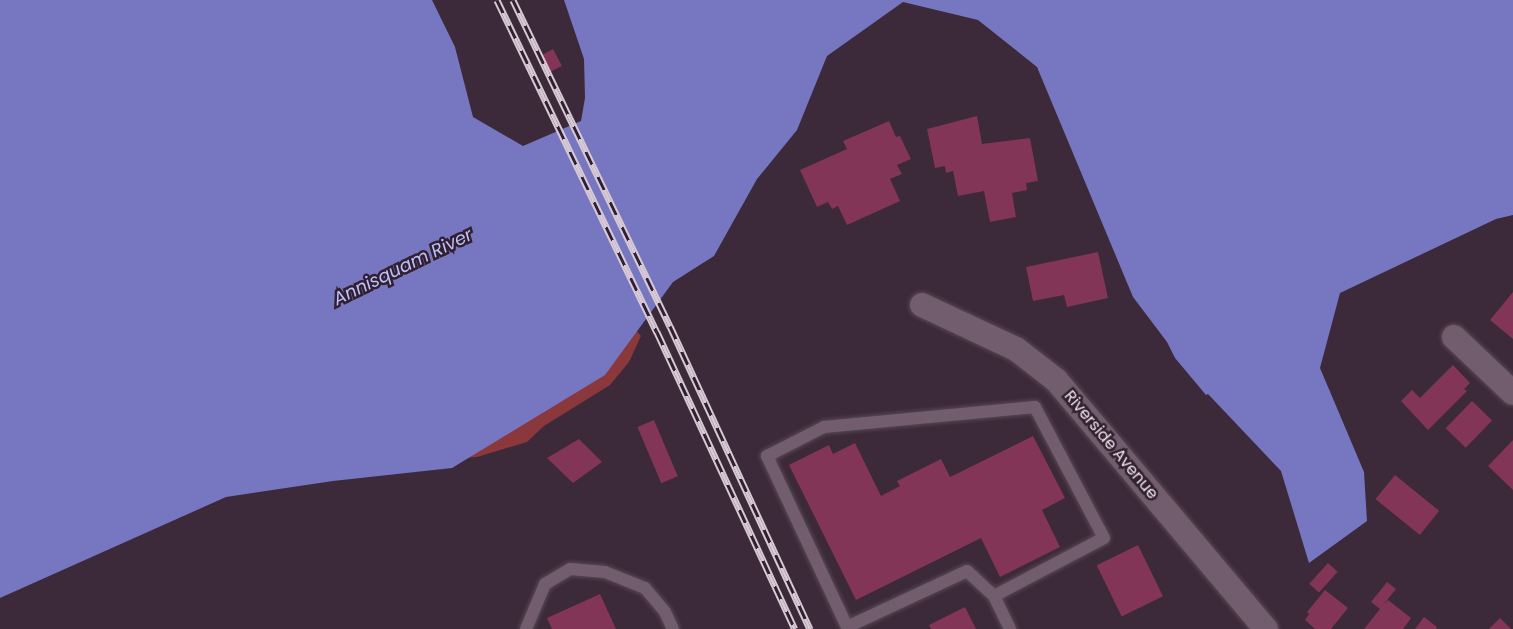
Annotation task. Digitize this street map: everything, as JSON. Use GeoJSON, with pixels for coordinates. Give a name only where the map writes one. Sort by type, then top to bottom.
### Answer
{"type":"FeatureCollection","features":[{"type":"Feature","properties":{"kind":"street","name":"Riverside Avenue"},"geometry":{"type":"LineString","coordinates":[[922,305],[1016,349],[1056,380],[1266,629]]}},
{"type":"Feature","properties":{"kind":"street"},"geometry":{"type":"LineString","coordinates":[[1454,337],[1513,393]]}},
{"type":"Feature","properties":{"kind":"lane"},"geometry":{"type":"LineString","coordinates":[[994,596],[1104,538],[1035,407],[824,427],[767,456],[847,627],[967,571],[994,596],[1010,629]]}},
{"type":"Feature","properties":{"kind":"lane"},"geometry":{"type":"LineString","coordinates":[[526,629],[545,584],[570,569],[605,572],[645,588],[665,612],[673,629]]}},
{"type":"Feature","properties":{"kind":"shaded area"},"geometry":{"type":"Polygon","coordinates":[[[623,315],[641,336],[629,362],[610,385],[544,426],[527,442],[477,457],[434,460],[623,315]]]}},
{"type":"Feature","properties":{"kind":"water","name":"Annisquam River"},"geometry":{"type":"Polygon","coordinates":[[[0,0],[432,0],[455,47],[473,117],[523,146],[581,121],[585,98],[584,59],[564,0],[1513,0],[1513,215],[1496,219],[1340,293],[1320,368],[1364,472],[1367,521],[1309,563],[1281,471],[1208,394],[1206,395],[1175,358],[1167,342],[1133,297],[1037,67],[978,20],[903,2],[827,56],[797,130],[757,179],[714,256],[673,282],[605,375],[452,468],[333,481],[226,497],[0,598],[0,0]]]}},
{"type":"Feature","properties":{"kind":"building"},"geometry":{"type":"Polygon","coordinates":[[[553,49],[562,66],[549,73],[540,56],[553,49]]]}},
{"type":"Feature","properties":{"kind":"building"},"geometry":{"type":"Polygon","coordinates":[[[977,116],[982,144],[1030,138],[1038,181],[1026,183],[1027,190],[1012,193],[1016,217],[990,222],[984,191],[958,196],[953,171],[946,173],[945,166],[935,168],[927,129],[977,116]]]}},
{"type":"Feature","properties":{"kind":"building"},"geometry":{"type":"Polygon","coordinates":[[[889,121],[896,137],[900,136],[911,159],[897,165],[902,174],[890,179],[900,201],[847,225],[838,206],[832,209],[828,202],[817,207],[800,170],[847,149],[843,141],[889,121]]]}},
{"type":"Feature","properties":{"kind":"building"},"geometry":{"type":"Polygon","coordinates":[[[1098,252],[1108,298],[1067,307],[1064,295],[1033,301],[1026,267],[1098,252]]]}},
{"type":"Feature","properties":{"kind":"building"},"geometry":{"type":"Polygon","coordinates":[[[1513,292],[1513,339],[1490,320],[1513,292]]]}},
{"type":"Feature","properties":{"kind":"building"},"geometry":{"type":"Polygon","coordinates":[[[1453,365],[1470,383],[1464,389],[1467,391],[1428,430],[1401,401],[1412,390],[1420,398],[1453,365]]]}},
{"type":"Feature","properties":{"kind":"building"},"geometry":{"type":"Polygon","coordinates":[[[1472,401],[1492,420],[1466,448],[1446,428],[1472,401]]]}},
{"type":"Feature","properties":{"kind":"building"},"geometry":{"type":"Polygon","coordinates":[[[654,420],[678,476],[661,483],[637,427],[654,420]]]}},
{"type":"Feature","properties":{"kind":"building"},"geometry":{"type":"Polygon","coordinates":[[[1033,436],[1065,498],[1042,510],[1060,547],[1000,577],[981,538],[856,600],[789,465],[829,445],[833,454],[855,443],[881,496],[900,486],[897,481],[941,459],[950,477],[1033,436]]]}},
{"type":"Feature","properties":{"kind":"building"},"geometry":{"type":"Polygon","coordinates":[[[579,439],[602,462],[573,483],[547,458],[579,439]]]}},
{"type":"Feature","properties":{"kind":"building"},"geometry":{"type":"Polygon","coordinates":[[[1513,440],[1513,490],[1488,466],[1513,440]]]}},
{"type":"Feature","properties":{"kind":"building"},"geometry":{"type":"Polygon","coordinates":[[[1395,475],[1439,511],[1420,535],[1375,499],[1395,475]]]}},
{"type":"Feature","properties":{"kind":"building"},"geometry":{"type":"Polygon","coordinates":[[[1138,545],[1163,596],[1122,616],[1097,565],[1138,545]]]}},
{"type":"Feature","properties":{"kind":"building"},"geometry":{"type":"Polygon","coordinates":[[[1328,563],[1338,572],[1319,593],[1309,584],[1328,563]]]}},
{"type":"Feature","properties":{"kind":"building"},"geometry":{"type":"Polygon","coordinates":[[[1387,582],[1396,589],[1383,605],[1388,600],[1411,618],[1403,629],[1364,629],[1380,609],[1371,602],[1387,582]]]}},
{"type":"Feature","properties":{"kind":"building"},"geometry":{"type":"Polygon","coordinates":[[[1325,590],[1348,608],[1331,629],[1315,629],[1305,620],[1309,614],[1307,612],[1325,590]]]}},
{"type":"Feature","properties":{"kind":"building"},"geometry":{"type":"Polygon","coordinates":[[[600,594],[616,629],[552,629],[547,618],[600,594]]]}},
{"type":"Feature","properties":{"kind":"building"},"geometry":{"type":"Polygon","coordinates":[[[965,607],[976,629],[931,629],[929,625],[965,607]]]}},
{"type":"Feature","properties":{"kind":"building"},"geometry":{"type":"Polygon","coordinates":[[[1424,617],[1437,627],[1436,629],[1415,629],[1424,617]]]}},
{"type":"Feature","properties":{"kind":"building"},"geometry":{"type":"Polygon","coordinates":[[[1500,618],[1511,629],[1489,629],[1500,618]]]}},
{"type":"Feature","properties":{"kind":"railway"},"geometry":{"type":"LineString","coordinates":[[497,0],[657,332],[795,629]]}},
{"type":"Feature","properties":{"kind":"railway"},"geometry":{"type":"LineString","coordinates":[[513,0],[670,326],[810,629]]}}]}
